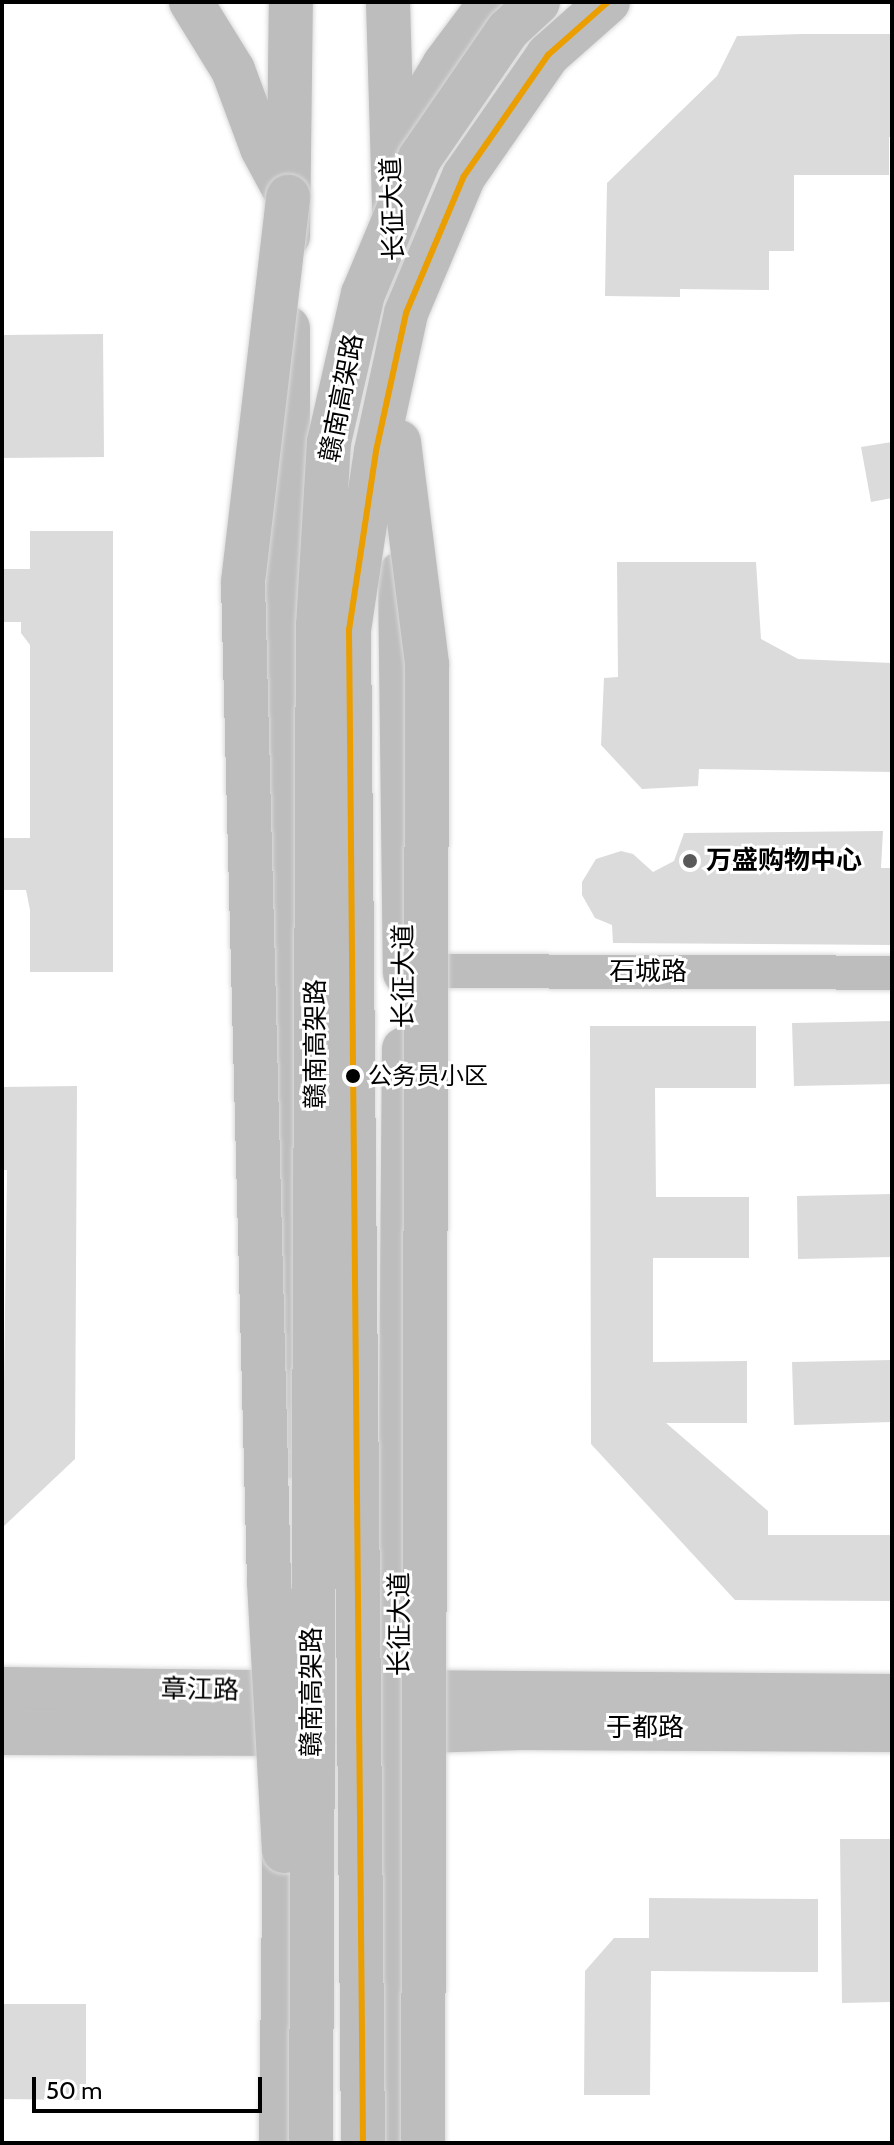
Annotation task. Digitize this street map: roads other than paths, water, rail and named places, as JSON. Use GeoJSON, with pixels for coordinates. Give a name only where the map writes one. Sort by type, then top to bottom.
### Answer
{"type":"FeatureCollection","features":[{"type":"Feature","properties":{"kind":"main road"},"geometry":{"type":"LineString","coordinates":[[191,2],[233,70],[262,148],[288,197],[243,582],[269,1582],[300,2143]]}},
{"type":"Feature","properties":{"kind":"main road"},"geometry":{"type":"LineString","coordinates":[[281,2143],[287,1714],[288,197],[291,2]]}},
{"type":"Feature","properties":{"kind":"main road","name":"长征大道"},"geometry":{"type":"LineString","coordinates":[[388,2],[399,442],[405,971],[399,1712],[402,2143]]}},
{"type":"Feature","properties":{"kind":"main road"},"geometry":{"type":"LineString","coordinates":[[392,187],[402,147],[420,105],[444,65],[491,2]]}},
{"type":"Feature","properties":{"kind":"main road","name":"赣南高架路"},"geometry":{"type":"LineString","coordinates":[[311,2143],[318,642],[329,442],[363,294],[420,158],[508,30],[538,2]]}},
{"type":"Feature","properties":{"kind":"main road","name":"赣南高架路"},"geometry":{"type":"LineString","coordinates":[[363,2143],[349,630],[376,451],[406,313],[464,176],[548,55],[608,2]]}},
{"type":"Feature","properties":{"kind":"main road"},"geometry":{"type":"LineString","coordinates":[[399,442],[427,664],[423,2143]]}},
{"type":"Feature","properties":{"kind":"main road","name":"章江路"},"geometry":{"type":"LineString","coordinates":[[2,1689],[287,1714]]}},
{"type":"Feature","properties":{"kind":"main road","name":"于都路"},"geometry":{"type":"LineString","coordinates":[[399,1712],[892,1696]]}},
{"type":"Feature","properties":{"kind":"main road","name":"章江路"},"geometry":{"type":"LineString","coordinates":[[2,1733],[287,1714],[399,1712]]}},
{"type":"Feature","properties":{"kind":"main road","name":"于都路"},"geometry":{"type":"LineString","coordinates":[[399,1712],[522,1728],[892,1730]]}},
{"type":"Feature","properties":{"kind":"street","name":"石城路"},"geometry":{"type":"LineString","coordinates":[[405,971],[892,973]]}},
{"type":"Feature","properties":{"kind":"place","name":"万盛购物中心"},"geometry":{"type":"Point","coordinates":[690,861]}},
{"type":"Feature","properties":{"kind":"place","name":"公务员小区"},"geometry":{"type":"Point","coordinates":[353,1076]}}]}
